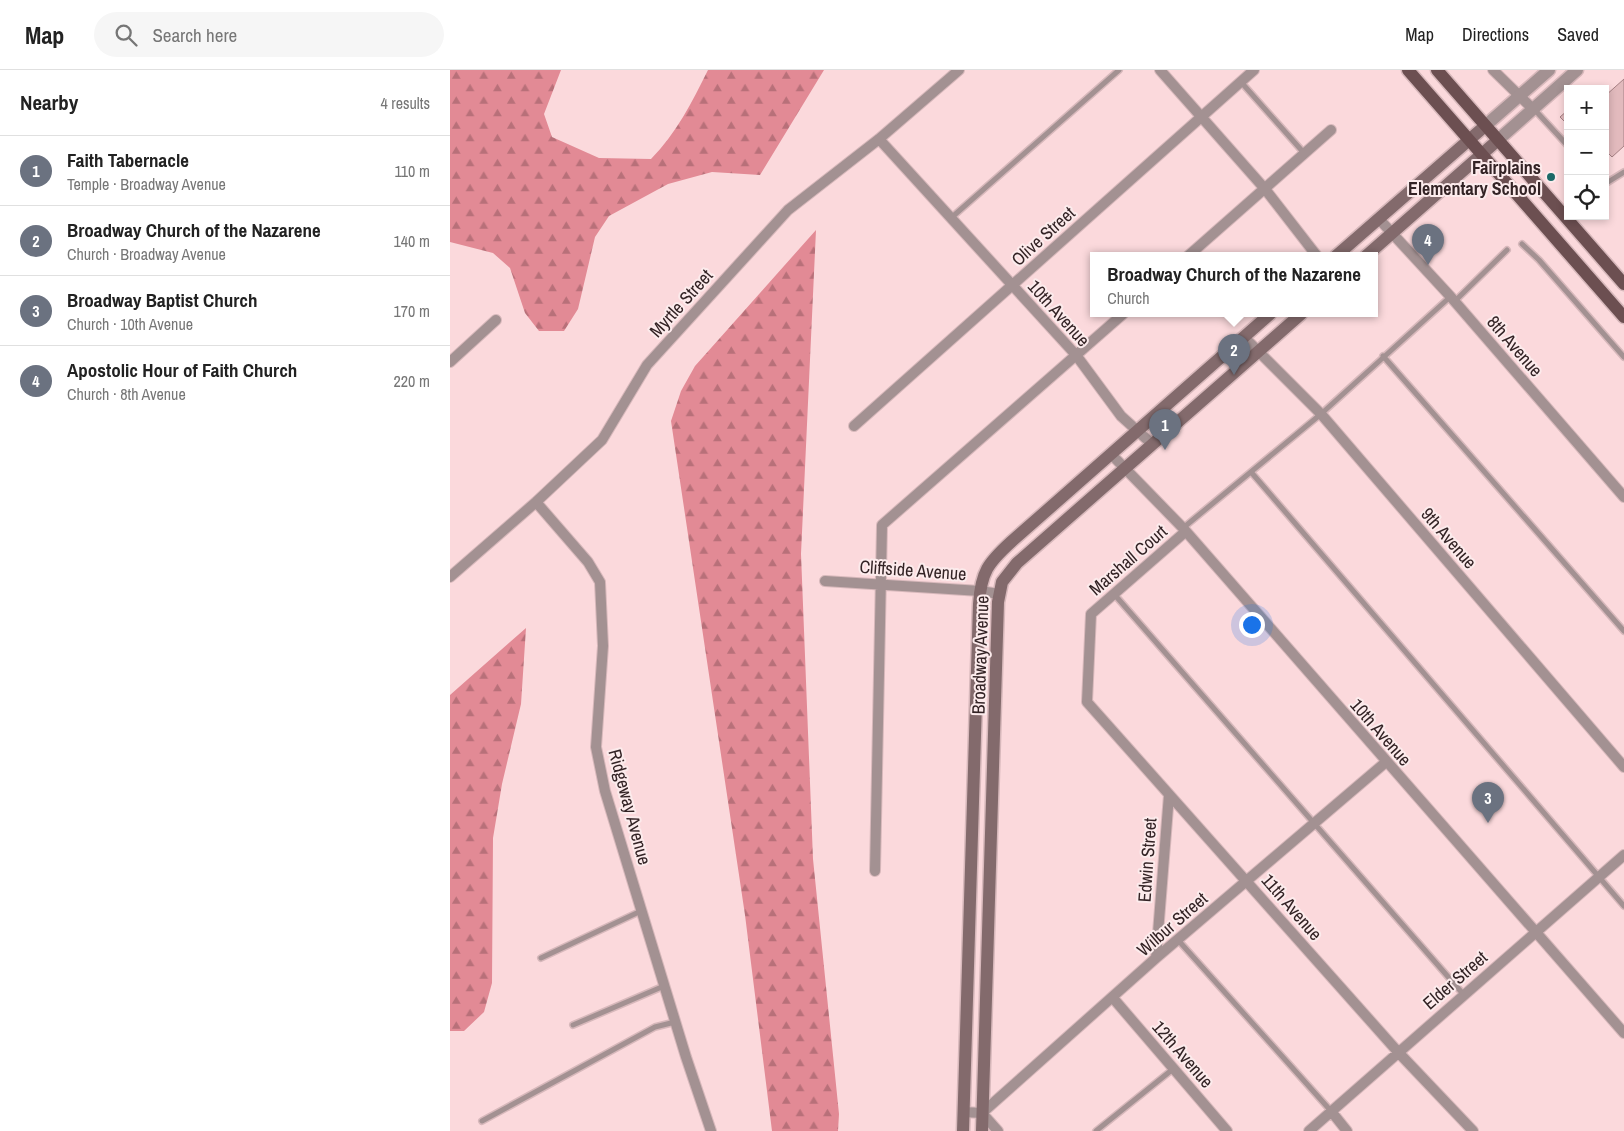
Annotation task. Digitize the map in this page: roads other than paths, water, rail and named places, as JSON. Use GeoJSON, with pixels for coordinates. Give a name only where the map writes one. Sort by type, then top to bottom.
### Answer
{"type":"FeatureCollection","features":[{"type":"Feature","properties":{"kind":"main road"},"geometry":{"type":"LineString","coordinates":[[1408,70],[1624,317]]}},
{"type":"Feature","properties":{"kind":"main road"},"geometry":{"type":"LineString","coordinates":[[1437,70],[1624,284]]}},
{"type":"Feature","properties":{"kind":"main road"},"geometry":{"type":"LineString","coordinates":[[1341,252],[1485,126]]}},
{"type":"Feature","properties":{"kind":"main road"},"geometry":{"type":"LineString","coordinates":[[1371,252],[1498,140]]}},
{"type":"Feature","properties":{"kind":"main road","name":"Broadway Avenue"},"geometry":{"type":"LineString","coordinates":[[963,1131],[980,591],[985,569],[998,554],[1267,317]]}},
{"type":"Feature","properties":{"kind":"main road","name":"Broadway Avenue"},"geometry":{"type":"LineString","coordinates":[[982,1131],[999,594],[1002,582],[1010,570],[1298,317]]}},
{"type":"Feature","properties":{"kind":"street","name":"Myrtle Street"},"geometry":{"type":"LineString","coordinates":[[450,577],[536,502],[602,440],[647,365],[788,210],[879,140],[959,70]]}},
{"type":"Feature","properties":{"kind":"street"},"geometry":{"type":"LineString","coordinates":[[1160,70],[1264,189],[1314,252]]}},
{"type":"Feature","properties":{"kind":"street","name":"Olive Street"},"geometry":{"type":"LineString","coordinates":[[854,426],[1254,70]]}},
{"type":"Feature","properties":{"kind":"street"},"geometry":{"type":"LineString","coordinates":[[1493,70],[1533,109]]}},
{"type":"Feature","properties":{"kind":"street"},"geometry":{"type":"LineString","coordinates":[[1485,126],[1549,70]]}},
{"type":"Feature","properties":{"kind":"street"},"geometry":{"type":"LineString","coordinates":[[1498,140],[1577,70]]}},
{"type":"Feature","properties":{"kind":"street"},"geometry":{"type":"LineString","coordinates":[[1193,252],[1331,130]]}},
{"type":"Feature","properties":{"kind":"street","name":"10th Avenue"},"geometry":{"type":"LineString","coordinates":[[879,140],[1076,355],[1121,416],[1152,444]]}},
{"type":"Feature","properties":{"kind":"street","name":"8th Avenue"},"geometry":{"type":"LineString","coordinates":[[1379,219],[1452,299],[1624,497]]}},
{"type":"Feature","properties":{"kind":"street"},"geometry":{"type":"LineString","coordinates":[[876,871],[882,525],[1119,317]]}},
{"type":"Feature","properties":{"kind":"street"},"geometry":{"type":"LineString","coordinates":[[450,362],[496,320]]}},
{"type":"Feature","properties":{"kind":"street","name":"9th Avenue"},"geometry":{"type":"LineString","coordinates":[[1244,337],[1321,414],[1624,767]]}},
{"type":"Feature","properties":{"kind":"street","name":"10th Avenue"},"geometry":{"type":"LineString","coordinates":[[1111,454],[1184,530],[1624,1033]]}},
{"type":"Feature","properties":{"kind":"street","name":"Ridgeway Avenue"},"geometry":{"type":"LineString","coordinates":[[536,502],[588,562],[600,582],[603,646],[596,747],[605,791],[675,1022],[711,1131]]}},
{"type":"Feature","properties":{"kind":"street","name":"Marshall Court"},"geometry":{"type":"LineString","coordinates":[[1087,702],[1092,614],[1184,530]]}},
{"type":"Feature","properties":{"kind":"street","name":"Cliffside Avenue"},"geometry":{"type":"LineString","coordinates":[[825,581],[980,591],[999,594]]}},
{"type":"Feature","properties":{"kind":"street","name":"11th Avenue"},"geometry":{"type":"LineString","coordinates":[[1087,702],[1398,1052],[1473,1131]]}},
{"type":"Feature","properties":{"kind":"street","name":"Wilbur Street"},"geometry":{"type":"LineString","coordinates":[[982,1113],[1156,958],[1386,762]]}},
{"type":"Feature","properties":{"kind":"street","name":"Edwin Street"},"geometry":{"type":"LineString","coordinates":[[1156,958],[1169,795]]}},
{"type":"Feature","properties":{"kind":"street","name":"Elder Street"},"geometry":{"type":"LineString","coordinates":[[1309,1131],[1624,855]]}},
{"type":"Feature","properties":{"kind":"street","name":"12th Avenue"},"geometry":{"type":"LineString","coordinates":[[1113,998],[1227,1131]]}},
{"type":"Feature","properties":{"kind":"street"},"geometry":{"type":"LineString","coordinates":[[1331,1111],[1347,1131]]}},
{"type":"Feature","properties":{"kind":"street"},"geometry":{"type":"LineString","coordinates":[[964,1112],[982,1113],[998,1131]]}},
{"type":"Feature","properties":{"kind":"lane"},"geometry":{"type":"LineString","coordinates":[[951,218],[1119,70]]}},
{"type":"Feature","properties":{"kind":"lane"},"geometry":{"type":"LineString","coordinates":[[1241,82],[1304,154]]}},
{"type":"Feature","properties":{"kind":"lane"},"geometry":{"type":"LineString","coordinates":[[1533,109],[1564,142]]}},
{"type":"Feature","properties":{"kind":"lane"},"geometry":{"type":"LineString","coordinates":[[1609,181],[1624,172]]}},
{"type":"Feature","properties":{"kind":"lane"},"geometry":{"type":"LineString","coordinates":[[1522,244],[1539,260],[1624,357]]}},
{"type":"Feature","properties":{"kind":"lane"},"geometry":{"type":"LineString","coordinates":[[1184,530],[1321,414],[1383,356],[1452,299],[1507,250]]}},
{"type":"Feature","properties":{"kind":"lane"},"geometry":{"type":"LineString","coordinates":[[1383,356],[1624,632]]}},
{"type":"Feature","properties":{"kind":"lane"},"geometry":{"type":"LineString","coordinates":[[1251,472],[1624,906]]}},
{"type":"Feature","properties":{"kind":"lane"},"geometry":{"type":"LineString","coordinates":[[1114,594],[1464,995]]}},
{"type":"Feature","properties":{"kind":"lane"},"geometry":{"type":"LineString","coordinates":[[541,958],[642,911]]}},
{"type":"Feature","properties":{"kind":"lane"},"geometry":{"type":"LineString","coordinates":[[1178,940],[1331,1111]]}},
{"type":"Feature","properties":{"kind":"lane"},"geometry":{"type":"LineString","coordinates":[[573,1025],[664,985]]}},
{"type":"Feature","properties":{"kind":"lane"},"geometry":{"type":"LineString","coordinates":[[482,1121],[655,1027],[675,1022]]}},
{"type":"Feature","properties":{"kind":"lane"},"geometry":{"type":"LineString","coordinates":[[1096,1131],[1174,1069]]}},
{"type":"Feature","properties":{"kind":"place","name":"Fairplains Elementary School"},"geometry":{"type":"Point","coordinates":[1551,177]}},
{"type":"Feature","properties":{"kind":"place","name":"Apostolic Hour of Faith Church"},"geometry":{"type":"Point","coordinates":[1428,265]}},
{"type":"Feature","properties":{"kind":"place","name":"Broadway Church of the Nazarene"},"geometry":{"type":"Point","coordinates":[1234,375]}},
{"type":"Feature","properties":{"kind":"place","name":"Faith Tabernacle"},"geometry":{"type":"Point","coordinates":[1165,450]}},
{"type":"Feature","properties":{"kind":"place","name":"Broadway Baptist Church"},"geometry":{"type":"Point","coordinates":[1488,823]}}]}
